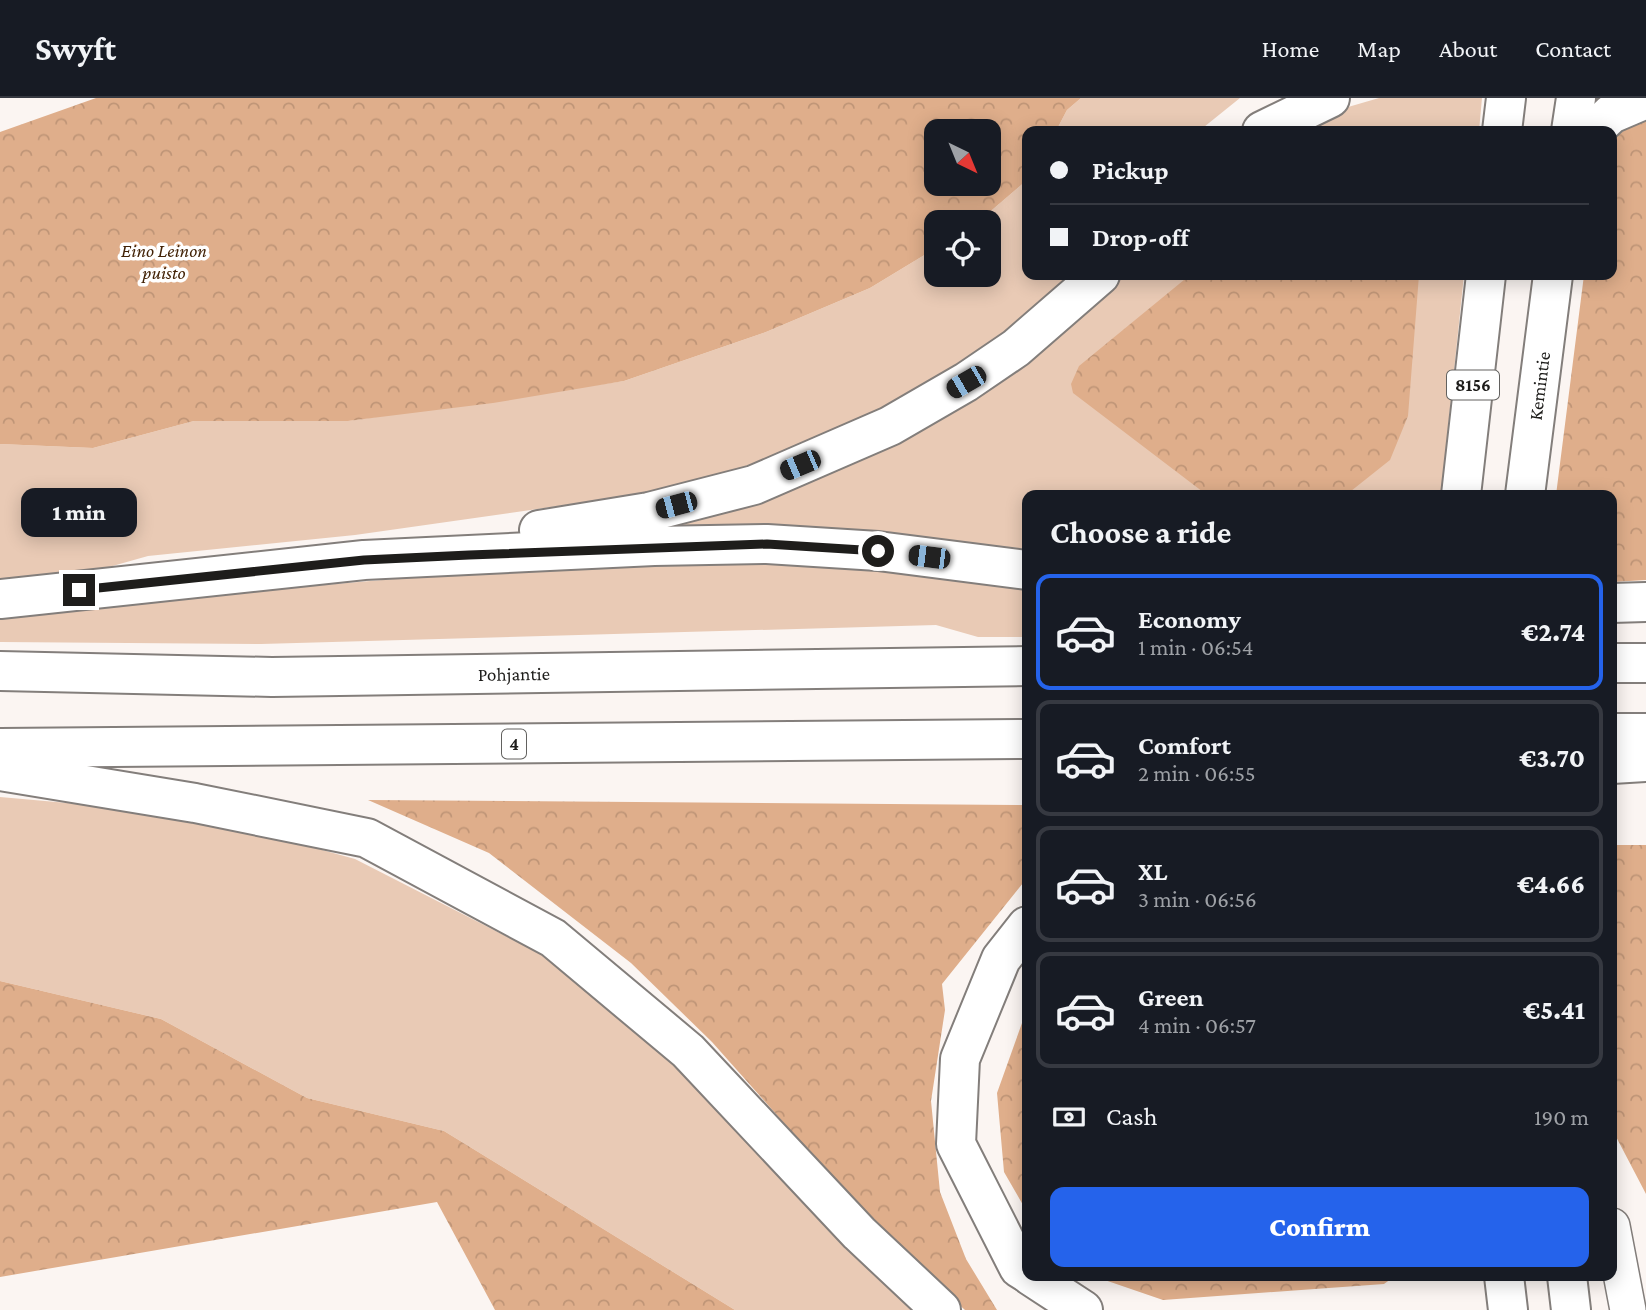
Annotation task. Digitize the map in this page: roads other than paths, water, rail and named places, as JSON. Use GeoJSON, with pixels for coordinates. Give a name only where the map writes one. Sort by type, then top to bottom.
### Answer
{"type":"FeatureCollection","features":[{"type":"Feature","properties":{"kind":"main road"},"geometry":{"type":"LineString","coordinates":[[1272,126],[1330,98]]}},
{"type":"Feature","properties":{"kind":"main road"},"geometry":{"type":"LineString","coordinates":[[1503,126],[1506,98]]}},
{"type":"Feature","properties":{"kind":"main road"},"geometry":{"type":"LineString","coordinates":[[1573,126],[1576,98]]}},
{"type":"Feature","properties":{"kind":"main road"},"geometry":{"type":"LineString","coordinates":[[1599,126],[1611,114],[1646,99]]}},
{"type":"Feature","properties":{"kind":"main road"},"geometry":{"type":"LineString","coordinates":[[0,600],[364,560],[649,512],[754,485],[890,426],[966,382],[1016,348],[1094,280]]}},
{"type":"Feature","properties":{"kind":"main road","name":"8156"},"geometry":{"type":"LineString","coordinates":[[1462,490],[1485,280]]}},
{"type":"Feature","properties":{"kind":"main road","name":"Kemintie"},"geometry":{"type":"LineString","coordinates":[[1526,490],[1552,280]]}},
{"type":"Feature","properties":{"kind":"main road"},"geometry":{"type":"LineString","coordinates":[[364,560],[767,544],[878,551],[1022,569]]}},
{"type":"Feature","properties":{"kind":"main road"},"geometry":{"type":"LineString","coordinates":[[1617,603],[1646,602]]}},
{"type":"Feature","properties":{"kind":"main road"},"geometry":{"type":"LineString","coordinates":[[1617,663],[1646,663]]}},
{"type":"Feature","properties":{"kind":"main road","name":"Pohjantie"},"geometry":{"type":"LineString","coordinates":[[0,671],[272,677],[1022,666]]}},
{"type":"Feature","properties":{"kind":"main road"},"geometry":{"type":"LineString","coordinates":[[1617,733],[1646,733]]}},
{"type":"Feature","properties":{"kind":"main road","name":"4"},"geometry":{"type":"LineString","coordinates":[[0,748],[1022,739]]}},
{"type":"Feature","properties":{"kind":"main road"},"geometry":{"type":"LineString","coordinates":[[1617,764],[1646,762]]}},
{"type":"Feature","properties":{"kind":"main road"},"geometry":{"type":"LineString","coordinates":[[0,771],[195,803],[367,838],[553,938],[688,1051],[859,1233],[941,1310]]}},
{"type":"Feature","properties":{"kind":"main road"},"geometry":{"type":"LineString","coordinates":[[1022,932],[1001,959],[960,1059],[956,1144],[1018,1268],[1022,1271]]}},
{"type":"Feature","properties":{"kind":"main road"},"geometry":{"type":"LineString","coordinates":[[1617,1252],[1628,1310]]}},
{"type":"Feature","properties":{"kind":"main road"},"geometry":{"type":"LineString","coordinates":[[1038,1281],[1083,1310]]}},
{"type":"Feature","properties":{"kind":"main road"},"geometry":{"type":"LineString","coordinates":[[1505,1281],[1508,1310]]}},
{"type":"Feature","properties":{"kind":"main road"},"geometry":{"type":"LineString","coordinates":[[1568,1281],[1571,1310]]}},
{"type":"Feature","properties":{"kind":"park label","name":"Eino Leinon puisto"},"geometry":{"type":"Point","coordinates":[164,261]}}]}
